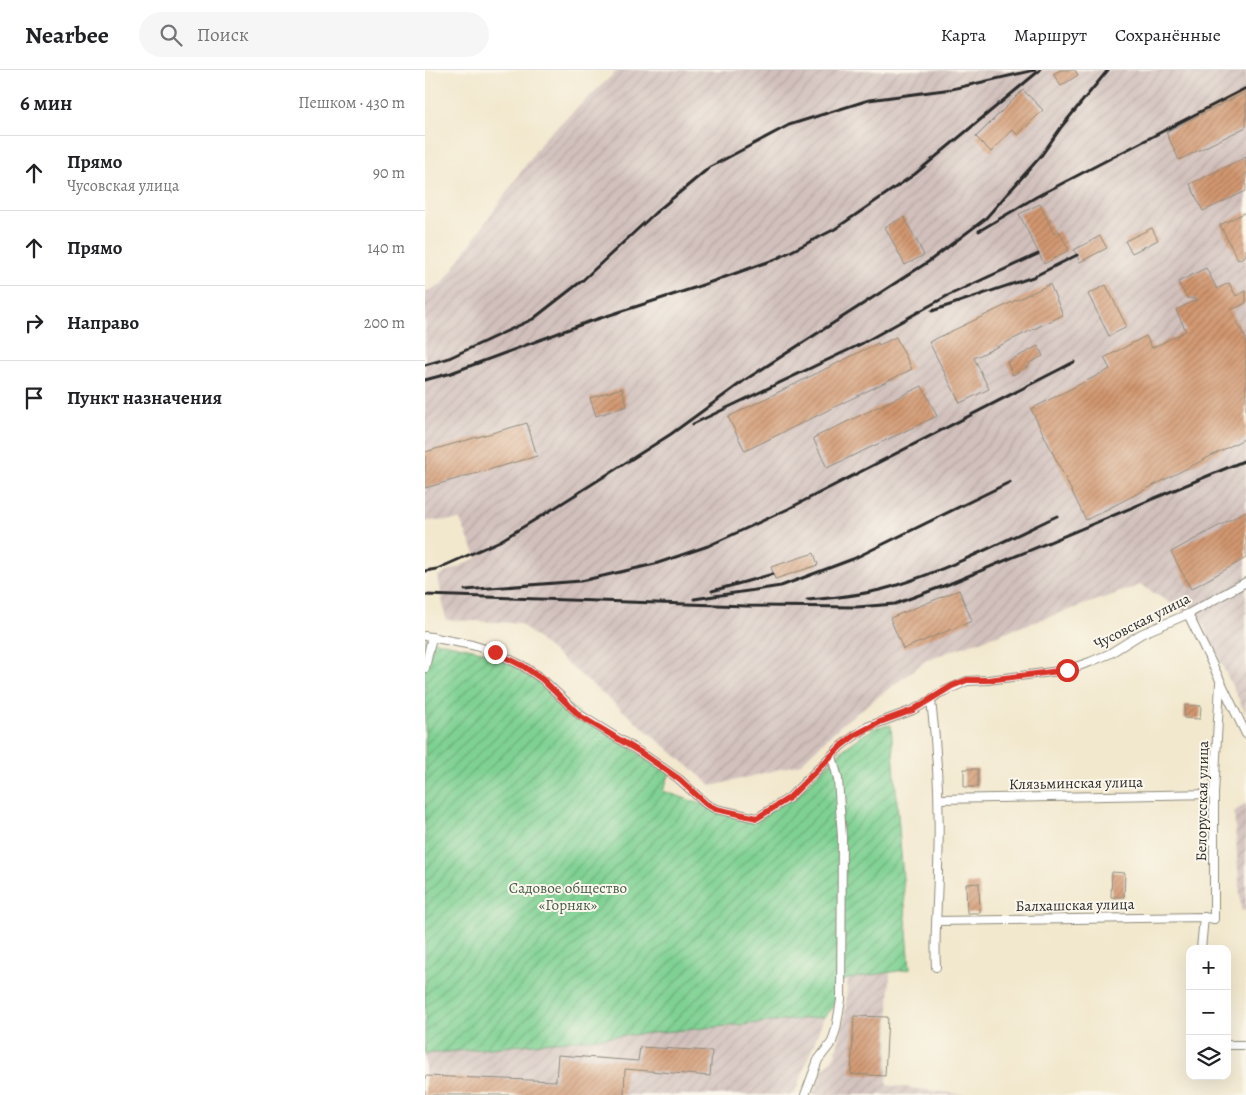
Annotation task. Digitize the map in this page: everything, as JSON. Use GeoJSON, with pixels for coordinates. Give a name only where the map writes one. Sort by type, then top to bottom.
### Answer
{"type":"FeatureCollection","features":[{"type":"Feature","properties":{"kind":"street","name":"Чусовская улица"},"geometry":{"type":"LineString","coordinates":[[428,637],[480,647],[523,666],[542,679],[580,716],[640,752],[679,779],[692,792],[716,809],[757,818],[789,798],[842,745],[867,727],[913,710],[938,694],[967,680],[988,680],[1067,670],[1109,654],[1141,634],[1188,614],[1246,582]]}},
{"type":"Feature","properties":{"kind":"street"},"geometry":{"type":"LineString","coordinates":[[1188,614],[1246,734]]}},
{"type":"Feature","properties":{"kind":"street"},"geometry":{"type":"LineString","coordinates":[[425,668],[428,637]]}},
{"type":"Feature","properties":{"kind":"street","name":"Белорусская улица"},"geometry":{"type":"LineString","coordinates":[[1214,919],[1214,794],[1221,683]]}},
{"type":"Feature","properties":{"kind":"street"},"geometry":{"type":"LineString","coordinates":[[931,700],[936,735],[939,799],[936,967]]}},
{"type":"Feature","properties":{"kind":"street"},"geometry":{"type":"LineString","coordinates":[[805,1095],[818,1060],[832,1042],[841,1000],[842,837],[838,780],[832,756]]}},
{"type":"Feature","properties":{"kind":"street","name":"Клязьминская улица"},"geometry":{"type":"LineString","coordinates":[[939,799],[1214,794]]}},
{"type":"Feature","properties":{"kind":"street"},"geometry":{"type":"LineString","coordinates":[[1201,945],[1204,917]]}},
{"type":"Feature","properties":{"kind":"street","name":"Балхашская улица"},"geometry":{"type":"LineString","coordinates":[[937,921],[1204,917],[1214,919]]}},
{"type":"Feature","properties":{"kind":"street"},"geometry":{"type":"LineString","coordinates":[[1231,1045],[1246,1045]]}},
{"type":"Feature","properties":{"kind":"shaded area"},"geometry":{"type":"Polygon","coordinates":[[[618,70],[1246,70],[1246,714],[1203,623],[1141,585],[928,659],[842,724],[800,764],[712,786],[519,623],[446,620],[438,576],[477,558],[460,520],[425,521],[425,293],[443,283],[544,139],[618,70]]]}},
{"type":"Feature","properties":{"kind":"shaded area"},"geometry":{"type":"Polygon","coordinates":[[[1246,803],[1246,911],[1241,910],[1234,812],[1246,803]]]}},
{"type":"Feature","properties":{"kind":"shaded area"},"geometry":{"type":"Polygon","coordinates":[[[890,973],[887,1085],[967,1095],[813,1095],[823,1069],[836,1052],[845,1015],[848,979],[890,973]]]}},
{"type":"Feature","properties":{"kind":"shaded area"},"geometry":{"type":"Polygon","coordinates":[[[824,1017],[794,1095],[425,1095],[425,1054],[824,1017]]]}},
{"type":"Feature","properties":{"kind":"green space","name":"Садовое общество «Горняк»"},"geometry":{"type":"Polygon","coordinates":[[[425,639],[487,652],[542,680],[581,716],[670,773],[663,791],[737,816],[757,818],[792,799],[841,751],[877,727],[891,725],[910,969],[840,982],[837,1001],[824,1017],[425,1054],[425,639]]]}},
{"type":"Feature","properties":{"kind":"building"},"geometry":{"type":"Polygon","coordinates":[[[1060,70],[1075,70],[1078,75],[1061,86],[1053,74],[1060,70]]]}},
{"type":"Feature","properties":{"kind":"building"},"geometry":{"type":"Polygon","coordinates":[[[1023,90],[1043,110],[1018,135],[1012,130],[991,152],[976,137],[1023,90]]]}},
{"type":"Feature","properties":{"kind":"building"},"geometry":{"type":"Polygon","coordinates":[[[1246,92],[1246,127],[1179,160],[1166,132],[1246,92]]]}},
{"type":"Feature","properties":{"kind":"building"},"geometry":{"type":"Polygon","coordinates":[[[1246,157],[1246,191],[1203,211],[1190,184],[1246,157]]]}},
{"type":"Feature","properties":{"kind":"building"},"geometry":{"type":"Polygon","coordinates":[[[1040,204],[1054,234],[1059,231],[1069,250],[1044,264],[1019,214],[1040,204]]]}},
{"type":"Feature","properties":{"kind":"building"},"geometry":{"type":"Polygon","coordinates":[[[1246,212],[1246,255],[1238,260],[1220,225],[1246,212]]]}},
{"type":"Feature","properties":{"kind":"building"},"geometry":{"type":"Polygon","coordinates":[[[904,217],[924,255],[905,265],[885,227],[904,217]]]}},
{"type":"Feature","properties":{"kind":"building"},"geometry":{"type":"Polygon","coordinates":[[[1152,228],[1158,240],[1132,253],[1125,241],[1152,228]]]}},
{"type":"Feature","properties":{"kind":"building"},"geometry":{"type":"Polygon","coordinates":[[[1100,236],[1107,248],[1080,262],[1074,250],[1100,236]]]}},
{"type":"Feature","properties":{"kind":"building"},"geometry":{"type":"Polygon","coordinates":[[[1206,268],[1217,289],[1229,283],[1236,296],[1246,291],[1246,303],[1231,310],[1246,339],[1246,438],[1086,520],[1031,409],[1110,369],[1104,358],[1146,336],[1152,348],[1186,331],[1176,310],[1198,299],[1187,298],[1178,282],[1206,268]]]}},
{"type":"Feature","properties":{"kind":"building"},"geometry":{"type":"Polygon","coordinates":[[[1050,284],[1063,315],[974,358],[989,389],[960,403],[929,342],[1050,284]]]}},
{"type":"Feature","properties":{"kind":"building"},"geometry":{"type":"Polygon","coordinates":[[[1106,285],[1127,327],[1109,336],[1088,294],[1106,285]]]}},
{"type":"Feature","properties":{"kind":"building"},"geometry":{"type":"Polygon","coordinates":[[[896,337],[912,369],[745,451],[728,417],[878,343],[879,345],[896,337]]]}},
{"type":"Feature","properties":{"kind":"building"},"geometry":{"type":"Polygon","coordinates":[[[1038,346],[1043,356],[1029,363],[1030,365],[1013,375],[1007,362],[1038,346]]]}},
{"type":"Feature","properties":{"kind":"building"},"geometry":{"type":"Polygon","coordinates":[[[922,386],[937,416],[827,468],[813,438],[922,386]]]}},
{"type":"Feature","properties":{"kind":"building"},"geometry":{"type":"Polygon","coordinates":[[[622,388],[627,406],[596,416],[590,398],[622,388]]]}},
{"type":"Feature","properties":{"kind":"building"},"geometry":{"type":"Polygon","coordinates":[[[527,423],[537,456],[425,488],[425,452],[527,423]]]}},
{"type":"Feature","properties":{"kind":"building"},"geometry":{"type":"Polygon","coordinates":[[[1246,511],[1246,558],[1191,589],[1171,552],[1246,511]]]}},
{"type":"Feature","properties":{"kind":"building"},"geometry":{"type":"Polygon","coordinates":[[[814,553],[818,565],[775,579],[771,567],[814,553]]]}},
{"type":"Feature","properties":{"kind":"building"},"geometry":{"type":"Polygon","coordinates":[[[959,590],[972,621],[903,649],[890,618],[959,590]]]}},
{"type":"Feature","properties":{"kind":"building"},"geometry":{"type":"Polygon","coordinates":[[[1185,705],[1201,706],[1200,719],[1184,718],[1185,705]]]}},
{"type":"Feature","properties":{"kind":"building"},"geometry":{"type":"Polygon","coordinates":[[[964,769],[978,769],[978,787],[964,787],[964,769]]]}},
{"type":"Feature","properties":{"kind":"building"},"geometry":{"type":"Polygon","coordinates":[[[1112,872],[1125,873],[1124,897],[1111,897],[1112,872]]]}},
{"type":"Feature","properties":{"kind":"building"},"geometry":{"type":"Polygon","coordinates":[[[979,883],[980,913],[967,913],[966,884],[979,883]]]}},
{"type":"Feature","properties":{"kind":"building"},"geometry":{"type":"Polygon","coordinates":[[[854,1016],[888,1017],[885,1076],[851,1074],[854,1016]]]}},
{"type":"Feature","properties":{"kind":"building"},"geometry":{"type":"Polygon","coordinates":[[[640,1047],[712,1051],[710,1076],[625,1069],[624,1095],[425,1095],[425,1076],[556,1081],[558,1055],[638,1061],[640,1047]]]}},
{"type":"Feature","properties":{"kind":"railway"},"geometry":{"type":"LineString","coordinates":[[425,365],[449,358],[533,319],[583,280],[655,213],[710,167],[789,125],[869,100],[952,89],[1035,70]]}},
{"type":"Feature","properties":{"kind":"railway"},"geometry":{"type":"LineString","coordinates":[[425,380],[451,373],[588,322],[776,259],[835,229],[915,174],[1040,70]]}},
{"type":"Feature","properties":{"kind":"railway"},"geometry":{"type":"LineString","coordinates":[[425,571],[437,569],[500,541],[556,507],[671,434],[745,380],[928,262],[985,219],[1041,156],[1062,126],[1108,70]]}},
{"type":"Feature","properties":{"kind":"railway"},"geometry":{"type":"LineString","coordinates":[[979,231],[1036,197],[1246,88]]}},
{"type":"Feature","properties":{"kind":"railway"},"geometry":{"type":"LineString","coordinates":[[693,424],[861,344],[947,296],[1038,254]]}},
{"type":"Feature","properties":{"kind":"railway"},"geometry":{"type":"LineString","coordinates":[[932,311],[1033,277],[1077,255]]}},
{"type":"Feature","properties":{"kind":"railway"},"geometry":{"type":"LineString","coordinates":[[465,590],[581,581],[655,564],[708,546],[788,509],[1074,362]]}},
{"type":"Feature","properties":{"kind":"railway"},"geometry":{"type":"LineString","coordinates":[[425,595],[746,606],[857,607],[895,604],[949,584],[1246,460]]}},
{"type":"Feature","properties":{"kind":"railway"},"geometry":{"type":"LineString","coordinates":[[694,599],[781,586],[853,559],[1010,482]]}},
{"type":"Feature","properties":{"kind":"railway"},"geometry":{"type":"LineString","coordinates":[[807,600],[870,592],[912,580],[975,555],[1057,516]]}},
{"type":"Feature","properties":{"kind":"railway"},"geometry":{"type":"LineString","coordinates":[[712,591],[773,574]]}},
{"type":"Feature","properties":{"kind":"route"},"geometry":{"type":"LineString","coordinates":[[495,652],[523,666],[542,679],[580,716],[640,752],[679,779],[706,804],[716,809],[757,818],[789,798],[842,745],[855,735],[867,727],[913,710],[952,686],[967,680],[988,680],[1067,670]]}}]}
